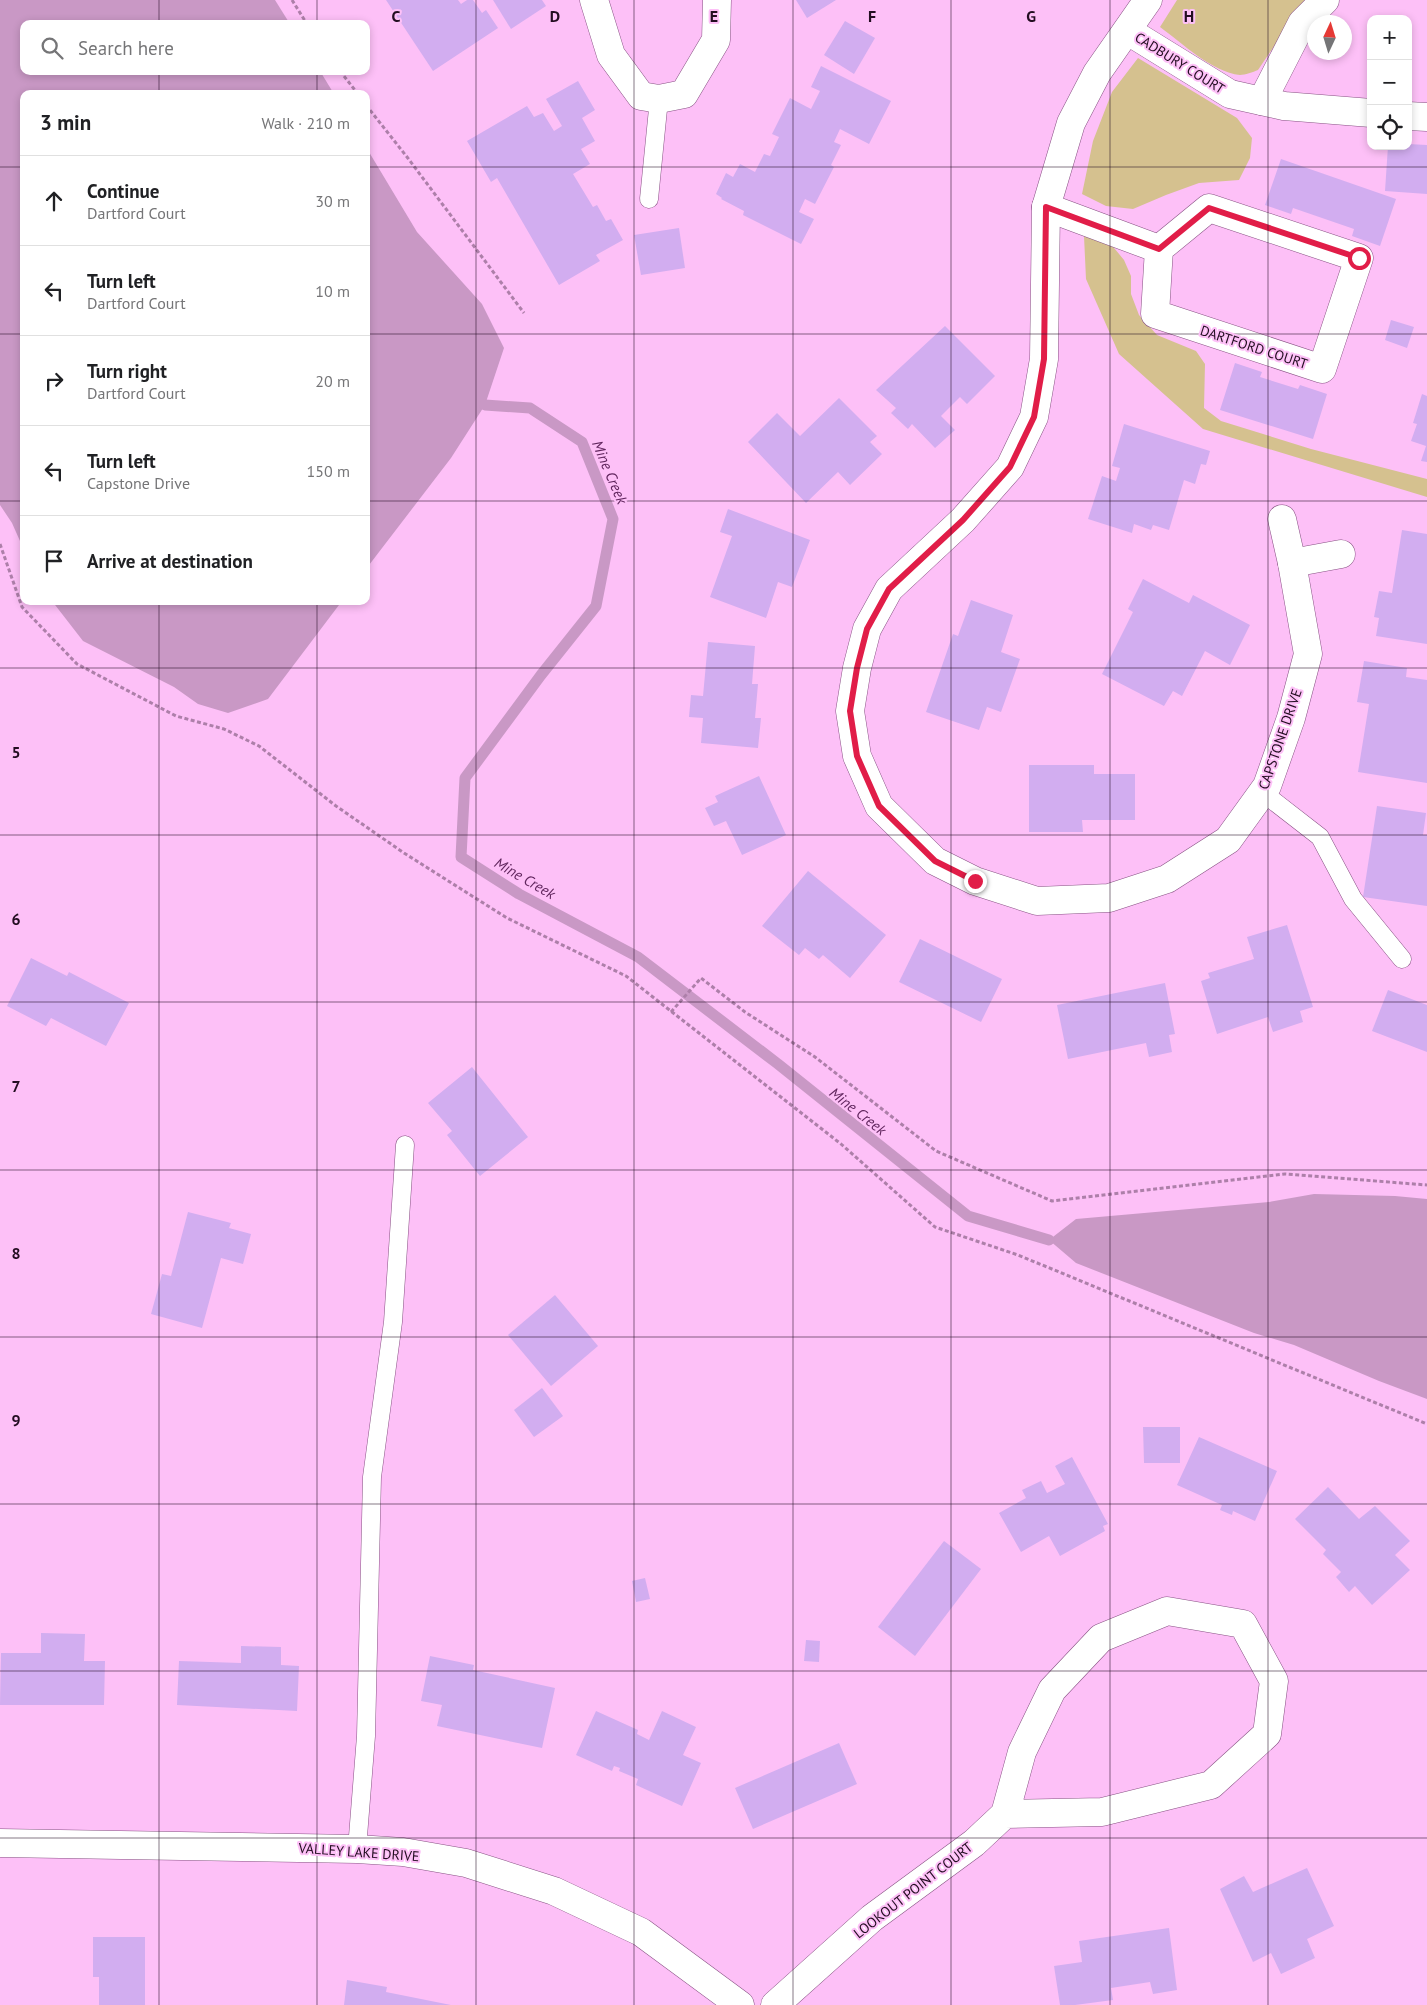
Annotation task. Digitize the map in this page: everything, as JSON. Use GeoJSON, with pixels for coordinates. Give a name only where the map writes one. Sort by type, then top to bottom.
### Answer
{"type":"FeatureCollection","features":[{"type":"Feature","properties":{"kind":"street"},"geometry":{"type":"LineString","coordinates":[[594,0],[611,55],[641,96],[659,99],[684,94],[689,87],[716,40],[717,0]]}},
{"type":"Feature","properties":{"kind":"street","name":"CAPSTONE DRIVE"},"geometry":{"type":"LineString","coordinates":[[1148,0],[1097,73],[1070,123],[1046,207],[1044,359],[1034,417],[1010,467],[963,520],[889,589],[867,629],[857,668],[850,711],[857,756],[879,806],[935,861],[975,881],[1037,901],[1109,898],[1167,879],[1228,840],[1266,786],[1291,718],[1308,654],[1282,519]]}},
{"type":"Feature","properties":{"kind":"street"},"geometry":{"type":"LineString","coordinates":[[1262,101],[1302,23],[1325,0]]}},
{"type":"Feature","properties":{"kind":"street","name":"CADBURY COURT"},"geometry":{"type":"LineString","coordinates":[[1128,31],[1230,94],[1284,106],[1367,113]]}},
{"type":"Feature","properties":{"kind":"street"},"geometry":{"type":"LineString","coordinates":[[1412,116],[1427,117]]}},
{"type":"Feature","properties":{"kind":"street"},"geometry":{"type":"LineString","coordinates":[[1046,207],[1159,249]]}},
{"type":"Feature","properties":{"kind":"street","name":"DARTFORD COURT"},"geometry":{"type":"LineString","coordinates":[[1209,208],[1359,258],[1322,369],[1155,314],[1159,249],[1209,208]]}},
{"type":"Feature","properties":{"kind":"street"},"geometry":{"type":"LineString","coordinates":[[1292,564],[1341,554]]}},
{"type":"Feature","properties":{"kind":"street"},"geometry":{"type":"LineString","coordinates":[[1167,1611],[1243,1624],[1274,1681],[1267,1734],[1211,1785],[1102,1812],[1005,1814],[1022,1752],[1052,1690],[1101,1638],[1167,1611]]}},
{"type":"Feature","properties":{"kind":"street","name":"LOOKOUT POINT COURT"},"geometry":{"type":"LineString","coordinates":[[775,2005],[872,1918],[974,1843],[1005,1814]]}},
{"type":"Feature","properties":{"kind":"street","name":"VALLEY LAKE DRIVE"},"geometry":{"type":"LineString","coordinates":[[0,1843],[358,1849],[403,1852],[466,1863],[554,1891],[641,1932],[740,2005]]}},
{"type":"Feature","properties":{"kind":"lane"},"geometry":{"type":"LineString","coordinates":[[649,199],[659,99]]}},
{"type":"Feature","properties":{"kind":"lane"},"geometry":{"type":"LineString","coordinates":[[1262,792],[1320,837],[1353,899],[1402,960]]}},
{"type":"Feature","properties":{"kind":"lane"},"geometry":{"type":"LineString","coordinates":[[358,1849],[366,1736],[372,1477],[393,1322],[405,1145]]}},
{"type":"Feature","properties":{"kind":"path"},"geometry":{"type":"LineString","coordinates":[[292,0],[304,20]]}},
{"type":"Feature","properties":{"kind":"path"},"geometry":{"type":"LineString","coordinates":[[343,75],[355,90]]}},
{"type":"Feature","properties":{"kind":"path"},"geometry":{"type":"LineString","coordinates":[[370,110],[408,157],[524,313]]}},
{"type":"Feature","properties":{"kind":"path"},"geometry":{"type":"LineString","coordinates":[[0,544],[20,601]]}},
{"type":"Feature","properties":{"kind":"path"},"geometry":{"type":"LineString","coordinates":[[21,605],[77,664],[176,716],[224,729],[259,746],[336,806],[404,853],[507,918],[626,976],[841,1144],[935,1227],[1018,1256],[1427,1424]]}},
{"type":"Feature","properties":{"kind":"path"},"geometry":{"type":"LineString","coordinates":[[672,1012],[701,978],[745,1012],[815,1057],[936,1152],[1052,1201],[1285,1174],[1427,1185]]}},
{"type":"Feature","properties":{"kind":"shaded area"},"geometry":{"type":"Polygon","coordinates":[[[0,0],[275,0],[288,20],[20,20],[20,75],[322,75],[332,90],[20,90],[20,541],[12,523],[0,505],[0,0]]]}},
{"type":"Feature","properties":{"kind":"shaded area"},"geometry":{"type":"Polygon","coordinates":[[[1177,0],[1305,0],[1258,70],[1240,75],[1229,73],[1208,63],[1160,27],[1177,0]]]}},
{"type":"Feature","properties":{"kind":"shaded area"},"geometry":{"type":"Polygon","coordinates":[[[1138,58],[1237,118],[1252,138],[1250,158],[1239,180],[1199,183],[1133,209],[1106,206],[1082,194],[1093,141],[1112,92],[1138,58]]]}},
{"type":"Feature","properties":{"kind":"shaded area"},"geometry":{"type":"Polygon","coordinates":[[[370,154],[417,232],[482,304],[504,348],[485,405],[451,458],[370,564],[370,154]]]}},
{"type":"Feature","properties":{"kind":"shaded area"},"geometry":{"type":"Polygon","coordinates":[[[1084,236],[1110,243],[1124,260],[1131,276],[1131,294],[1139,315],[1157,335],[1196,351],[1205,364],[1204,408],[1221,421],[1311,449],[1427,479],[1427,497],[1203,429],[1119,354],[1086,279],[1084,236]]]}},
{"type":"Feature","properties":{"kind":"shaded area"},"geometry":{"type":"Polygon","coordinates":[[[55,605],[339,605],[268,699],[228,713],[198,704],[174,687],[83,641],[55,605]]]}},
{"type":"Feature","properties":{"kind":"shaded area"},"geometry":{"type":"Polygon","coordinates":[[[1314,1194],[1395,1196],[1427,1199],[1427,1399],[1294,1345],[1254,1333],[1076,1263],[1049,1240],[1076,1219],[1269,1202],[1314,1194]]]}},
{"type":"Feature","properties":{"kind":"building"},"geometry":{"type":"Polygon","coordinates":[[[386,0],[458,0],[461,4],[467,0],[473,0],[482,13],[486,10],[498,28],[433,71],[386,0]]]}},
{"type":"Feature","properties":{"kind":"building"},"geometry":{"type":"Polygon","coordinates":[[[493,0],[542,0],[546,6],[511,29],[493,0]]]}},
{"type":"Feature","properties":{"kind":"building"},"geometry":{"type":"Polygon","coordinates":[[[796,0],[836,0],[807,18],[796,0]]]}},
{"type":"Feature","properties":{"kind":"building"},"geometry":{"type":"Polygon","coordinates":[[[845,21],[875,38],[854,74],[824,55],[845,21]]]}},
{"type":"Feature","properties":{"kind":"building"},"geometry":{"type":"Polygon","coordinates":[[[821,66],[891,101],[869,144],[840,129],[834,142],[841,145],[831,165],[834,167],[815,204],[805,199],[799,212],[814,219],[801,244],[743,215],[744,211],[721,199],[716,194],[726,173],[733,177],[740,164],[755,172],[764,154],[770,156],[779,137],[772,134],[790,98],[811,109],[820,91],[811,87],[821,66]]]}},
{"type":"Feature","properties":{"kind":"building"},"geometry":{"type":"Polygon","coordinates":[[[578,81],[595,110],[582,118],[595,141],[581,149],[590,164],[573,174],[593,207],[597,205],[606,221],[611,219],[623,240],[596,255],[600,261],[559,285],[497,178],[491,182],[467,141],[527,106],[534,117],[543,113],[554,131],[562,126],[546,99],[578,81]]]}},
{"type":"Feature","properties":{"kind":"building"},"geometry":{"type":"Polygon","coordinates":[[[1412,144],[1427,145],[1427,194],[1385,191],[1388,150],[1412,150],[1412,144]]]}},
{"type":"Feature","properties":{"kind":"building"},"geometry":{"type":"Polygon","coordinates":[[[1281,159],[1396,199],[1380,246],[1352,236],[1354,229],[1293,208],[1291,214],[1265,205],[1281,159]]]}},
{"type":"Feature","properties":{"kind":"building"},"geometry":{"type":"Polygon","coordinates":[[[679,228],[685,268],[641,275],[634,235],[679,228]]]}},
{"type":"Feature","properties":{"kind":"building"},"geometry":{"type":"Polygon","coordinates":[[[1391,320],[1414,327],[1407,348],[1385,340],[1391,320]]]}},
{"type":"Feature","properties":{"kind":"building"},"geometry":{"type":"Polygon","coordinates":[[[945,326],[995,376],[967,404],[960,397],[941,416],[955,430],[935,448],[912,424],[908,429],[891,413],[896,408],[876,390],[945,326]]]}},
{"type":"Feature","properties":{"kind":"building"},"geometry":{"type":"Polygon","coordinates":[[[1235,363],[1262,372],[1260,377],[1298,389],[1300,385],[1327,394],[1313,439],[1220,410],[1235,363]]]}},
{"type":"Feature","properties":{"kind":"building"},"geometry":{"type":"Polygon","coordinates":[[[1422,394],[1427,396],[1427,462],[1421,461],[1426,446],[1411,441],[1417,424],[1413,423],[1422,394]]]}},
{"type":"Feature","properties":{"kind":"building"},"geometry":{"type":"Polygon","coordinates":[[[839,398],[877,436],[870,442],[882,454],[850,485],[838,472],[806,503],[748,442],[777,413],[800,436],[839,398]]]}},
{"type":"Feature","properties":{"kind":"building"},"geometry":{"type":"Polygon","coordinates":[[[1124,424],[1210,451],[1206,465],[1201,464],[1195,484],[1184,480],[1169,530],[1153,525],[1151,530],[1134,524],[1132,533],[1088,519],[1102,476],[1116,481],[1120,468],[1112,466],[1124,424]]]}},
{"type":"Feature","properties":{"kind":"building"},"geometry":{"type":"Polygon","coordinates":[[[728,509],[810,540],[792,587],[778,582],[766,618],[710,597],[732,536],[720,532],[728,509]]]}},
{"type":"Feature","properties":{"kind":"building"},"geometry":{"type":"Polygon","coordinates":[[[1402,530],[1427,534],[1427,644],[1376,636],[1379,618],[1374,617],[1379,591],[1392,593],[1402,530]]]}},
{"type":"Feature","properties":{"kind":"building"},"geometry":{"type":"Polygon","coordinates":[[[1143,579],[1189,603],[1193,595],[1250,625],[1230,665],[1205,651],[1182,696],[1173,691],[1164,706],[1102,674],[1133,612],[1128,609],[1143,579]]]}},
{"type":"Feature","properties":{"kind":"building"},"geometry":{"type":"Polygon","coordinates":[[[971,600],[1013,615],[1001,652],[1020,659],[1001,712],[987,707],[979,730],[926,712],[953,634],[958,636],[971,600]]]}},
{"type":"Feature","properties":{"kind":"building"},"geometry":{"type":"Polygon","coordinates":[[[708,642],[755,646],[752,684],[758,684],[755,718],[761,718],[758,748],[701,743],[703,718],[689,717],[691,695],[703,696],[708,642]]]}},
{"type":"Feature","properties":{"kind":"building"},"geometry":{"type":"Polygon","coordinates":[[[1364,661],[1407,668],[1406,677],[1427,680],[1427,783],[1358,772],[1369,704],[1357,702],[1364,661]]]}},
{"type":"Feature","properties":{"kind":"building"},"geometry":{"type":"Polygon","coordinates":[[[1029,765],[1094,765],[1094,774],[1135,774],[1135,820],[1082,820],[1083,832],[1029,832],[1029,765]]]}},
{"type":"Feature","properties":{"kind":"building"},"geometry":{"type":"Polygon","coordinates":[[[759,776],[786,835],[742,855],[726,821],[714,826],[705,808],[718,802],[715,796],[759,776]]]}},
{"type":"Feature","properties":{"kind":"building"},"geometry":{"type":"Polygon","coordinates":[[[1377,806],[1426,813],[1423,835],[1427,835],[1427,906],[1363,897],[1377,806]]]}},
{"type":"Feature","properties":{"kind":"building"},"geometry":{"type":"Polygon","coordinates":[[[808,871],[886,935],[850,978],[823,955],[819,959],[805,948],[799,955],[762,926],[808,871]]]}},
{"type":"Feature","properties":{"kind":"building"},"geometry":{"type":"Polygon","coordinates":[[[1287,925],[1313,1007],[1300,1011],[1303,1022],[1273,1032],[1268,1017],[1217,1034],[1201,981],[1210,978],[1208,973],[1254,959],[1247,937],[1287,925]]]}},
{"type":"Feature","properties":{"kind":"building"},"geometry":{"type":"Polygon","coordinates":[[[920,939],[1002,979],[981,1022],[899,982],[920,939]]]}},
{"type":"Feature","properties":{"kind":"building"},"geometry":{"type":"Polygon","coordinates":[[[31,958],[67,976],[69,972],[129,1003],[106,1046],[51,1018],[46,1026],[7,1006],[31,958]]]}},
{"type":"Feature","properties":{"kind":"building"},"geometry":{"type":"Polygon","coordinates":[[[1165,983],[1175,1034],[1169,1035],[1172,1052],[1149,1057],[1146,1043],[1068,1059],[1057,1005],[1165,983]]]}},
{"type":"Feature","properties":{"kind":"building"},"geometry":{"type":"Polygon","coordinates":[[[1388,990],[1427,1005],[1427,1052],[1372,1031],[1388,990]]]}},
{"type":"Feature","properties":{"kind":"building"},"geometry":{"type":"Polygon","coordinates":[[[472,1067],[528,1137],[480,1176],[447,1135],[452,1131],[428,1103],[472,1067]]]}},
{"type":"Feature","properties":{"kind":"building"},"geometry":{"type":"Polygon","coordinates":[[[188,1212],[231,1223],[229,1228],[251,1234],[243,1264],[221,1258],[202,1328],[151,1314],[162,1274],[171,1276],[188,1212]]]}},
{"type":"Feature","properties":{"kind":"building"},"geometry":{"type":"Polygon","coordinates":[[[555,1295],[598,1346],[551,1386],[508,1335],[555,1295]]]}},
{"type":"Feature","properties":{"kind":"building"},"geometry":{"type":"Polygon","coordinates":[[[542,1388],[563,1416],[534,1437],[514,1410],[542,1388]]]}},
{"type":"Feature","properties":{"kind":"building"},"geometry":{"type":"Polygon","coordinates":[[[1143,1427],[1180,1427],[1180,1463],[1144,1463],[1143,1427]]]}},
{"type":"Feature","properties":{"kind":"building"},"geometry":{"type":"Polygon","coordinates":[[[1199,1437],[1277,1471],[1255,1521],[1233,1511],[1232,1515],[1220,1510],[1222,1505],[1177,1485],[1199,1437]]]}},
{"type":"Feature","properties":{"kind":"building"},"geometry":{"type":"Polygon","coordinates":[[[1072,1457],[1108,1524],[1103,1526],[1105,1531],[1060,1556],[1049,1536],[1021,1552],[999,1513],[1026,1498],[1022,1490],[1041,1481],[1047,1493],[1065,1484],[1055,1466],[1072,1457]]]}},
{"type":"Feature","properties":{"kind":"building"},"geometry":{"type":"Polygon","coordinates":[[[1328,1487],[1359,1519],[1375,1506],[1410,1541],[1395,1555],[1410,1570],[1372,1605],[1355,1586],[1349,1592],[1336,1577],[1341,1572],[1323,1554],[1326,1550],[1295,1519],[1328,1487]]]}},
{"type":"Feature","properties":{"kind":"building"},"geometry":{"type":"Polygon","coordinates":[[[944,1541],[981,1569],[915,1656],[878,1627],[944,1541]]]}},
{"type":"Feature","properties":{"kind":"building"},"geometry":{"type":"Polygon","coordinates":[[[645,1578],[650,1599],[636,1602],[632,1581],[645,1578]]]}},
{"type":"Feature","properties":{"kind":"building"},"geometry":{"type":"Polygon","coordinates":[[[41,1633],[85,1634],[84,1661],[105,1661],[104,1705],[0,1705],[1,1653],[41,1653],[41,1633]]]}},
{"type":"Feature","properties":{"kind":"building"},"geometry":{"type":"Polygon","coordinates":[[[806,1640],[820,1641],[819,1662],[804,1661],[806,1640]]]}},
{"type":"Feature","properties":{"kind":"building"},"geometry":{"type":"Polygon","coordinates":[[[241,1646],[281,1647],[281,1665],[299,1666],[297,1711],[177,1705],[179,1661],[241,1663],[241,1646]]]}},
{"type":"Feature","properties":{"kind":"building"},"geometry":{"type":"Polygon","coordinates":[[[430,1656],[474,1665],[473,1670],[555,1688],[542,1748],[437,1726],[442,1705],[421,1701],[430,1656]]]}},
{"type":"Feature","properties":{"kind":"building"},"geometry":{"type":"Polygon","coordinates":[[[596,1711],[638,1730],[637,1734],[649,1740],[662,1711],[696,1727],[683,1755],[701,1763],[682,1806],[636,1785],[638,1779],[619,1771],[620,1768],[614,1766],[612,1771],[576,1755],[596,1711]]]}},
{"type":"Feature","properties":{"kind":"building"},"geometry":{"type":"Polygon","coordinates":[[[839,1743],[857,1784],[753,1829],[735,1788],[839,1743]]]}},
{"type":"Feature","properties":{"kind":"building"},"geometry":{"type":"Polygon","coordinates":[[[1307,1868],[1334,1926],[1307,1939],[1315,1958],[1281,1974],[1271,1953],[1253,1962],[1220,1889],[1244,1876],[1253,1892],[1307,1868]]]}},
{"type":"Feature","properties":{"kind":"building"},"geometry":{"type":"Polygon","coordinates":[[[1169,1928],[1177,1990],[1153,1994],[1150,1982],[1111,1988],[1113,2000],[1060,2005],[1054,1966],[1082,1962],[1079,1941],[1169,1928]]]}},
{"type":"Feature","properties":{"kind":"building"},"geometry":{"type":"Polygon","coordinates":[[[93,1937],[145,1937],[145,2005],[99,2005],[99,1977],[93,1977],[93,1937]]]}},
{"type":"Feature","properties":{"kind":"building"},"geometry":{"type":"Polygon","coordinates":[[[347,1980],[387,1987],[386,1992],[451,2005],[344,2005],[347,1980]]]}},
{"type":"Feature","properties":{"kind":"waterway","name":"Mine Creek"},"geometry":{"type":"LineString","coordinates":[[485,405],[530,408],[582,442],[613,519],[596,606],[541,675],[465,778],[461,857],[519,894],[638,957],[778,1064],[968,1216],[1049,1240]]}},
{"type":"Feature","properties":{"kind":"route"},"geometry":{"type":"LineString","coordinates":[[975,881],[935,861],[879,806],[857,756],[850,711],[857,668],[867,629],[889,589],[963,520],[1010,467],[1034,417],[1044,359],[1046,207],[1159,249],[1209,208],[1359,258]]}}]}
